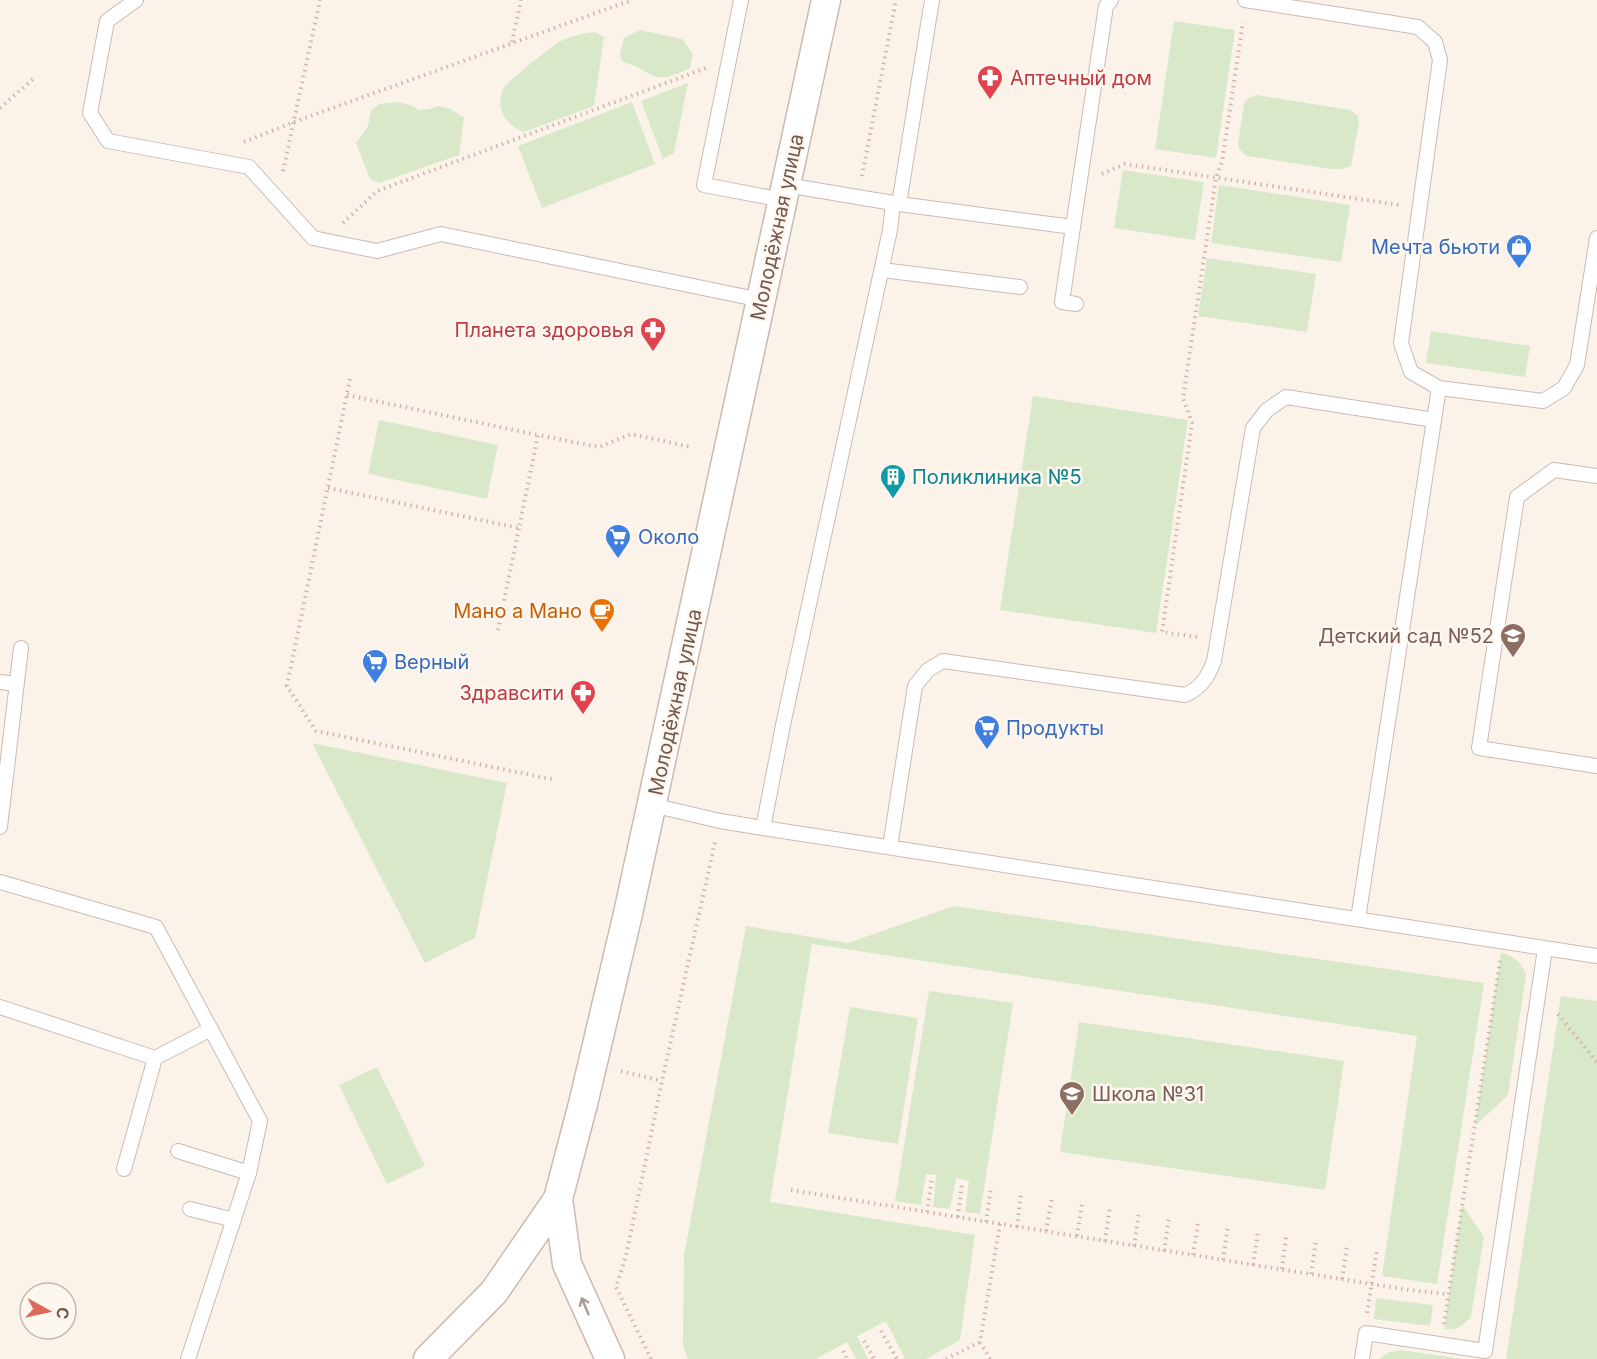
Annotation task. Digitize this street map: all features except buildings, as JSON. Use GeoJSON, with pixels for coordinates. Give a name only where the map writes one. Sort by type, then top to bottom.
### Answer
{"type":"FeatureCollection","features":[{"type":"Feature","properties":{"kind":"street","name":"Молодёжная улица"},"geometry":{"type":"LineString","coordinates":[[428,1359],[494,1292],[558,1199],[590,1074],[652,806],[826,0]]}},
{"type":"Feature","properties":{"kind":"street"},"geometry":{"type":"LineString","coordinates":[[558,1199],[567,1264],[610,1359]]}},
{"type":"Feature","properties":{"kind":"lane"},"geometry":{"type":"LineString","coordinates":[[136,0],[107,21],[90,113],[108,141],[249,166],[313,238],[377,251],[441,234],[761,300]]}},
{"type":"Feature","properties":{"kind":"lane"},"geometry":{"type":"LineString","coordinates":[[741,0],[704,185],[858,197],[1073,227]]}},
{"type":"Feature","properties":{"kind":"lane"},"geometry":{"type":"LineString","coordinates":[[763,828],[783,725],[896,204],[932,0]]}},
{"type":"Feature","properties":{"kind":"lane"},"geometry":{"type":"LineString","coordinates":[[1076,304],[1062,302],[1106,6],[1111,0]]}},
{"type":"Feature","properties":{"kind":"lane"},"geometry":{"type":"LineString","coordinates":[[1246,0],[1418,27],[1436,42],[1440,60],[1401,343],[1411,372],[1438,388],[1543,401],[1564,388],[1577,365],[1597,238]]}},
{"type":"Feature","properties":{"kind":"lane"},"geometry":{"type":"LineString","coordinates":[[882,270],[1020,287]]}},
{"type":"Feature","properties":{"kind":"lane"},"geometry":{"type":"LineString","coordinates":[[1358,920],[1438,388]]}},
{"type":"Feature","properties":{"kind":"lane"},"geometry":{"type":"LineString","coordinates":[[890,847],[915,686],[928,670],[943,661],[1185,695],[1198,689],[1214,661],[1253,428],[1267,410],[1286,397],[1434,420]]}},
{"type":"Feature","properties":{"kind":"lane"},"geometry":{"type":"LineString","coordinates":[[1597,476],[1554,470],[1517,497],[1479,748],[1597,766]]}},
{"type":"Feature","properties":{"kind":"lane"},"geometry":{"type":"LineString","coordinates":[[0,827],[21,648]]}},
{"type":"Feature","properties":{"kind":"lane"},"geometry":{"type":"LineString","coordinates":[[0,682],[16,684]]}},
{"type":"Feature","properties":{"kind":"lane"},"geometry":{"type":"LineString","coordinates":[[652,806],[763,828],[1597,956]]}},
{"type":"Feature","properties":{"kind":"lane"},"geometry":{"type":"LineString","coordinates":[[0,882],[156,927],[260,1121],[249,1173],[188,1359]]}},
{"type":"Feature","properties":{"kind":"lane"},"geometry":{"type":"LineString","coordinates":[[1362,1359],[1366,1334],[1485,1351],[1545,948]]}},
{"type":"Feature","properties":{"kind":"lane"},"geometry":{"type":"LineString","coordinates":[[0,1007],[155,1058],[211,1029]]}},
{"type":"Feature","properties":{"kind":"lane"},"geometry":{"type":"LineString","coordinates":[[124,1170],[155,1058]]}},
{"type":"Feature","properties":{"kind":"lane"},"geometry":{"type":"LineString","coordinates":[[178,1151],[249,1173]]}},
{"type":"Feature","properties":{"kind":"lane"},"geometry":{"type":"LineString","coordinates":[[190,1209],[234,1221]]}},
{"type":"Feature","properties":{"kind":"path"},"geometry":{"type":"LineString","coordinates":[[277,198],[320,0]]}},
{"type":"Feature","properties":{"kind":"path"},"geometry":{"type":"LineString","coordinates":[[512,43],[521,0]]}},
{"type":"Feature","properties":{"kind":"path"},"geometry":{"type":"LineString","coordinates":[[205,158],[294,122],[632,0]]}},
{"type":"Feature","properties":{"kind":"path"},"geometry":{"type":"LineString","coordinates":[[858,197],[896,0]]}},
{"type":"Feature","properties":{"kind":"path"},"geometry":{"type":"LineString","coordinates":[[1218,640],[1162,632],[1192,423],[1183,398],[1216,178],[1222,162],[1246,0]]}},
{"type":"Feature","properties":{"kind":"path"},"geometry":{"type":"LineString","coordinates":[[324,240],[377,191],[729,60]]}},
{"type":"Feature","properties":{"kind":"path"},"geometry":{"type":"LineString","coordinates":[[0,108],[34,78]]}},
{"type":"Feature","properties":{"kind":"path"},"geometry":{"type":"LineString","coordinates":[[1080,182],[1125,164],[1420,208]]}},
{"type":"Feature","properties":{"kind":"path"},"geometry":{"type":"LineString","coordinates":[[350,378],[287,686],[316,731],[556,780]]}},
{"type":"Feature","properties":{"kind":"path"},"geometry":{"type":"LineString","coordinates":[[347,395],[599,447],[631,434],[691,447]]}},
{"type":"Feature","properties":{"kind":"path"},"geometry":{"type":"LineString","coordinates":[[498,630],[538,435]]}},
{"type":"Feature","properties":{"kind":"path"},"geometry":{"type":"LineString","coordinates":[[328,488],[519,528]]}},
{"type":"Feature","properties":{"kind":"path"},"geometry":{"type":"LineString","coordinates":[[651,1359],[616,1287],[626,1256],[720,821]]}},
{"type":"Feature","properties":{"kind":"path"},"geometry":{"type":"LineString","coordinates":[[1441,1345],[1503,942]]}},
{"type":"Feature","properties":{"kind":"path"},"geometry":{"type":"LineString","coordinates":[[1538,990],[1597,1062]]}},
{"type":"Feature","properties":{"kind":"path"},"geometry":{"type":"LineString","coordinates":[[927,1212],[932,1179]]}},
{"type":"Feature","properties":{"kind":"path"},"geometry":{"type":"LineString","coordinates":[[958,1217],[962,1184]]}},
{"type":"Feature","properties":{"kind":"path"},"geometry":{"type":"LineString","coordinates":[[986,1222],[991,1188]]}},
{"type":"Feature","properties":{"kind":"path"},"geometry":{"type":"LineString","coordinates":[[791,1190],[1371,1284],[1448,1294]]}},
{"type":"Feature","properties":{"kind":"path"},"geometry":{"type":"LineString","coordinates":[[1017,1227],[1022,1193]]}},
{"type":"Feature","properties":{"kind":"path"},"geometry":{"type":"LineString","coordinates":[[1046,1231],[1052,1198]]}},
{"type":"Feature","properties":{"kind":"path"},"geometry":{"type":"LineString","coordinates":[[1077,1236],[1082,1203]]}},
{"type":"Feature","properties":{"kind":"path"},"geometry":{"type":"LineString","coordinates":[[1105,1241],[1110,1207]]}},
{"type":"Feature","properties":{"kind":"path"},"geometry":{"type":"LineString","coordinates":[[1134,1246],[1139,1212]]}},
{"type":"Feature","properties":{"kind":"path"},"geometry":{"type":"LineString","coordinates":[[1164,1251],[1168,1217]]}},
{"type":"Feature","properties":{"kind":"path"},"geometry":{"type":"LineString","coordinates":[[1193,1255],[1198,1222]]}},
{"type":"Feature","properties":{"kind":"path"},"geometry":{"type":"LineString","coordinates":[[990,1359],[980,1342],[1000,1224]]}},
{"type":"Feature","properties":{"kind":"path"},"geometry":{"type":"LineString","coordinates":[[1223,1260],[1228,1226]]}},
{"type":"Feature","properties":{"kind":"path"},"geometry":{"type":"LineString","coordinates":[[1253,1265],[1258,1231]]}},
{"type":"Feature","properties":{"kind":"path"},"geometry":{"type":"LineString","coordinates":[[1282,1269],[1286,1236]]}},
{"type":"Feature","properties":{"kind":"path"},"geometry":{"type":"LineString","coordinates":[[1311,1274],[1316,1240]]}},
{"type":"Feature","properties":{"kind":"path"},"geometry":{"type":"LineString","coordinates":[[1342,1279],[1347,1245]]}},
{"type":"Feature","properties":{"kind":"path"},"geometry":{"type":"LineString","coordinates":[[1366,1318],[1377,1249]]}},
{"type":"Feature","properties":{"kind":"path"},"geometry":{"type":"LineString","coordinates":[[881,1331],[897,1359]]}},
{"type":"Feature","properties":{"kind":"path"},"geometry":{"type":"LineString","coordinates":[[864,1341],[874,1359]]}},
{"type":"Feature","properties":{"kind":"path"},"geometry":{"type":"LineString","coordinates":[[946,1359],[980,1342]]}},
{"type":"Feature","properties":{"kind":"path"},"geometry":{"type":"LineString","coordinates":[[843,1351],[847,1359]]}},
{"type":"Feature","properties":{"kind":"green space"},"geometry":{"type":"Polygon","coordinates":[[[1174,21],[1235,30],[1216,158],[1155,149],[1174,21]]]}},
{"type":"Feature","properties":{"kind":"green space"},"geometry":{"type":"Polygon","coordinates":[[[640,30],[682,39],[693,54],[690,68],[672,76],[657,77],[622,61],[620,54],[624,38],[640,30]]]}},
{"type":"Feature","properties":{"kind":"green space"},"geometry":{"type":"Polygon","coordinates":[[[595,32],[604,37],[594,106],[524,132],[512,125],[501,109],[503,89],[556,44],[570,37],[595,32]]]}},
{"type":"Feature","properties":{"kind":"green space"},"geometry":{"type":"Polygon","coordinates":[[[688,83],[674,153],[663,159],[641,101],[688,83]]]}},
{"type":"Feature","properties":{"kind":"green space"},"geometry":{"type":"Polygon","coordinates":[[[1256,95],[1350,110],[1358,116],[1359,122],[1351,166],[1331,169],[1247,156],[1239,149],[1238,144],[1244,104],[1247,99],[1256,95]]]}},
{"type":"Feature","properties":{"kind":"green space"},"geometry":{"type":"Polygon","coordinates":[[[397,102],[411,105],[419,110],[439,106],[451,109],[464,118],[459,155],[379,183],[370,179],[356,143],[368,126],[371,111],[379,104],[397,102]]]}},
{"type":"Feature","properties":{"kind":"green space"},"geometry":{"type":"Polygon","coordinates":[[[632,102],[655,164],[542,208],[518,146],[632,102]]]}},
{"type":"Feature","properties":{"kind":"green space"},"geometry":{"type":"Polygon","coordinates":[[[1123,170],[1204,182],[1195,240],[1114,228],[1123,170]]]}},
{"type":"Feature","properties":{"kind":"green space"},"geometry":{"type":"Polygon","coordinates":[[[1219,185],[1350,205],[1341,262],[1211,243],[1219,185]]]}},
{"type":"Feature","properties":{"kind":"green space"},"geometry":{"type":"Polygon","coordinates":[[[1207,258],[1316,274],[1307,332],[1198,316],[1207,258]]]}},
{"type":"Feature","properties":{"kind":"green space"},"geometry":{"type":"Polygon","coordinates":[[[1431,331],[1530,346],[1525,377],[1426,363],[1431,331]]]}},
{"type":"Feature","properties":{"kind":"green space"},"geometry":{"type":"Polygon","coordinates":[[[1033,396],[1188,420],[1156,633],[1000,610],[1033,396]]]}},
{"type":"Feature","properties":{"kind":"green space"},"geometry":{"type":"Polygon","coordinates":[[[379,420],[498,445],[487,499],[368,474],[379,420]]]}},
{"type":"Feature","properties":{"kind":"green space"},"geometry":{"type":"Polygon","coordinates":[[[312,743],[507,783],[475,938],[425,963],[312,743]]]}},
{"type":"Feature","properties":{"kind":"green space"},"geometry":{"type":"Polygon","coordinates":[[[954,906],[1484,983],[1437,1284],[1382,1276],[1417,1036],[812,944],[770,1202],[975,1235],[960,1340],[926,1359],[905,1359],[886,1321],[857,1336],[868,1359],[856,1359],[847,1342],[816,1359],[688,1359],[683,1345],[684,1255],[746,926],[848,943],[954,906]]]}},
{"type":"Feature","properties":{"kind":"green space"},"geometry":{"type":"Polygon","coordinates":[[[1501,953],[1517,961],[1526,975],[1508,1095],[1475,1126],[1501,953]]]}},
{"type":"Feature","properties":{"kind":"green space"},"geometry":{"type":"Polygon","coordinates":[[[929,991],[1013,1003],[980,1214],[965,1212],[969,1181],[956,1178],[950,1209],[933,1207],[936,1175],[926,1174],[921,1205],[895,1201],[929,991]]]}},
{"type":"Feature","properties":{"kind":"green space"},"geometry":{"type":"Polygon","coordinates":[[[1561,996],[1597,1001],[1597,1359],[1506,1359],[1561,996]]]}},
{"type":"Feature","properties":{"kind":"green space"},"geometry":{"type":"Polygon","coordinates":[[[850,1007],[918,1018],[898,1144],[828,1133],[850,1007]]]}},
{"type":"Feature","properties":{"kind":"green space"},"geometry":{"type":"Polygon","coordinates":[[[1079,1022],[1344,1061],[1325,1190],[1060,1152],[1079,1022]]]}},
{"type":"Feature","properties":{"kind":"green space"},"geometry":{"type":"Polygon","coordinates":[[[377,1067],[425,1166],[387,1184],[339,1085],[377,1067]]]}},
{"type":"Feature","properties":{"kind":"green space"},"geometry":{"type":"Polygon","coordinates":[[[1462,1204],[1484,1237],[1471,1316],[1459,1327],[1444,1329],[1462,1204]]]}},
{"type":"Feature","properties":{"kind":"green space"},"geometry":{"type":"Polygon","coordinates":[[[1376,1298],[1433,1305],[1430,1326],[1374,1319],[1376,1298]]]}},
{"type":"Feature","properties":{"kind":"green space"},"geometry":{"type":"Polygon","coordinates":[[[1401,1350],[1462,1359],[1379,1359],[1390,1352],[1401,1350]]]}},
{"type":"Feature","properties":{"kind":"place","name":"Аптечный дом"},"geometry":{"type":"Point","coordinates":[990,101]}},
{"type":"Feature","properties":{"kind":"place","name":"Мечта бьюти"},"geometry":{"type":"Point","coordinates":[1519,270]}},
{"type":"Feature","properties":{"kind":"place","name":"Планета здоровья"},"geometry":{"type":"Point","coordinates":[653,353]}},
{"type":"Feature","properties":{"kind":"place","name":"Поликлиника №5"},"geometry":{"type":"Point","coordinates":[893,500]}},
{"type":"Feature","properties":{"kind":"place","name":"Около"},"geometry":{"type":"Point","coordinates":[618,560]}},
{"type":"Feature","properties":{"kind":"place","name":"Мано а Мано"},"geometry":{"type":"Point","coordinates":[602,634]}},
{"type":"Feature","properties":{"kind":"place","name":"Детский сад №52"},"geometry":{"type":"Point","coordinates":[1513,659]}},
{"type":"Feature","properties":{"kind":"place","name":"Верный"},"geometry":{"type":"Point","coordinates":[375,685]}},
{"type":"Feature","properties":{"kind":"place","name":"Здравсити"},"geometry":{"type":"Point","coordinates":[583,716]}},
{"type":"Feature","properties":{"kind":"place","name":"Продукты"},"geometry":{"type":"Point","coordinates":[987,751]}},
{"type":"Feature","properties":{"kind":"place","name":"Школа №31"},"geometry":{"type":"Point","coordinates":[1072,1117]}}]}
